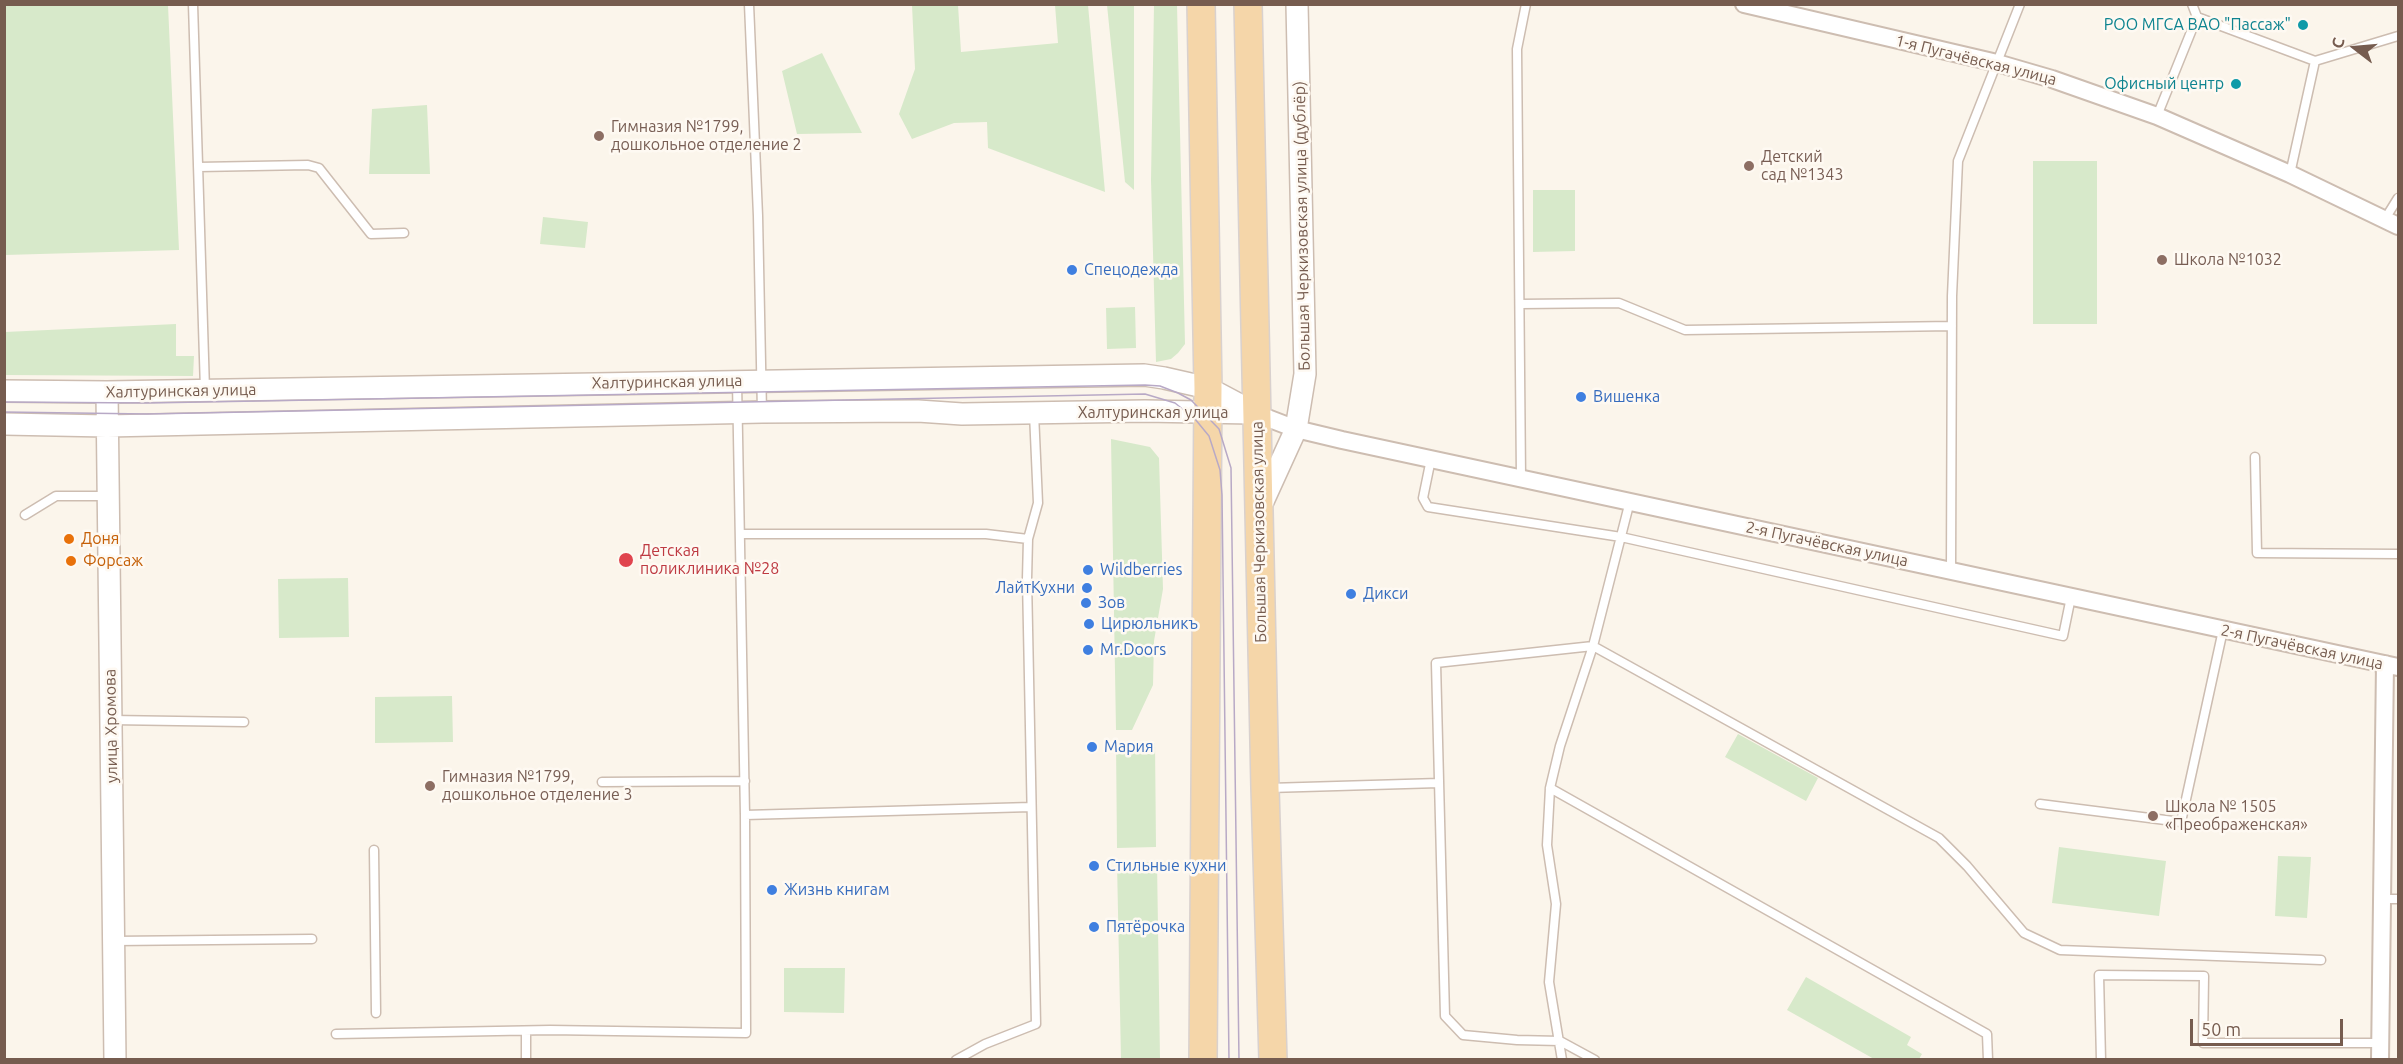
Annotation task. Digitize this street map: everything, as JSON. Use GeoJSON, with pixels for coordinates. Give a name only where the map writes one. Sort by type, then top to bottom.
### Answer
{"type":"FeatureCollection","features":[{"type":"Feature","properties":{"kind":"main road"},"geometry":{"type":"LineString","coordinates":[[1201,4],[1208,400],[1203,1059]]}},
{"type":"Feature","properties":{"kind":"main road","name":"Большая Черкизовская улица"},"geometry":{"type":"LineString","coordinates":[[1248,4],[1264,788],[1273,1059]]}},
{"type":"Feature","properties":{"kind":"street","name":"Большая Черкизовская улица (дублёр)"},"geometry":{"type":"LineString","coordinates":[[1259,510],[1296,429],[1305,374],[1297,4]]}},
{"type":"Feature","properties":{"kind":"street","name":"1-я Пугачёвская улица"},"geometry":{"type":"LineString","coordinates":[[1744,4],[1997,63],[2052,79],[2157,116],[2290,174],[2392,223]]}},
{"type":"Feature","properties":{"kind":"street","name":"Халтуринская улица"},"geometry":{"type":"LineString","coordinates":[[4,391],[107,392],[1144,375],[1208,400],[1257,414]]}},
{"type":"Feature","properties":{"kind":"street","name":"улица Хромова"},"geometry":{"type":"LineString","coordinates":[[107,392],[115,1059]]}},
{"type":"Feature","properties":{"kind":"street","name":"Халтуринская улица"},"geometry":{"type":"LineString","coordinates":[[4,424],[107,426],[762,412],[1034,413],[1208,400]]}},
{"type":"Feature","properties":{"kind":"street","name":"2-я Пугачёвская улица"},"geometry":{"type":"LineString","coordinates":[[1257,414],[1296,429],[1431,459],[2392,666]]}},
{"type":"Feature","properties":{"kind":"street"},"geometry":{"type":"LineString","coordinates":[[2380,1051],[2390,899],[2392,666]]}},
{"type":"Feature","properties":{"kind":"lane"},"geometry":{"type":"LineString","coordinates":[[193,4],[205,390]]}},
{"type":"Feature","properties":{"kind":"lane"},"geometry":{"type":"LineString","coordinates":[[749,4],[762,412]]}},
{"type":"Feature","properties":{"kind":"lane"},"geometry":{"type":"LineString","coordinates":[[1521,478],[1517,49],[1526,4]]}},
{"type":"Feature","properties":{"kind":"lane"},"geometry":{"type":"LineString","coordinates":[[1951,570],[1952,326],[1958,161],[2020,4]]}},
{"type":"Feature","properties":{"kind":"lane"},"geometry":{"type":"LineString","coordinates":[[2157,116],[2197,17],[2192,4]]}},
{"type":"Feature","properties":{"kind":"lane"},"geometry":{"type":"LineString","coordinates":[[2197,17],[2315,61],[2398,36]]}},
{"type":"Feature","properties":{"kind":"lane"},"geometry":{"type":"LineString","coordinates":[[2290,174],[2315,61]]}},
{"type":"Feature","properties":{"kind":"lane"},"geometry":{"type":"LineString","coordinates":[[198,168],[308,165],[319,168],[371,234],[404,233]]}},
{"type":"Feature","properties":{"kind":"lane"},"geometry":{"type":"LineString","coordinates":[[2392,223],[2398,198]]}},
{"type":"Feature","properties":{"kind":"lane"},"geometry":{"type":"LineString","coordinates":[[1520,304],[1619,303],[1685,330],[1952,326]]}},
{"type":"Feature","properties":{"kind":"lane"},"geometry":{"type":"LineString","coordinates":[[336,1034],[746,1033],[745,781],[737,381]]}},
{"type":"Feature","properties":{"kind":"lane"},"geometry":{"type":"LineString","coordinates":[[956,1059],[985,1044],[1036,1024],[1028,539],[1038,503],[1034,413]]}},
{"type":"Feature","properties":{"kind":"lane"},"geometry":{"type":"LineString","coordinates":[[2255,457],[2257,554],[2398,554]]}},
{"type":"Feature","properties":{"kind":"lane"},"geometry":{"type":"LineString","coordinates":[[1431,459],[1423,498],[1428,507],[1621,537],[2063,636],[2071,597]]}},
{"type":"Feature","properties":{"kind":"lane"},"geometry":{"type":"LineString","coordinates":[[25,515],[56,496],[108,496]]}},
{"type":"Feature","properties":{"kind":"lane"},"geometry":{"type":"LineString","coordinates":[[1562,1059],[1549,982],[1556,904],[1547,845],[1550,788],[1560,746],[1593,646],[1630,501]]}},
{"type":"Feature","properties":{"kind":"lane"},"geometry":{"type":"LineString","coordinates":[[740,534],[986,534],[1028,539]]}},
{"type":"Feature","properties":{"kind":"lane"},"geometry":{"type":"LineString","coordinates":[[2040,804],[2181,822],[2223,630]]}},
{"type":"Feature","properties":{"kind":"lane"},"geometry":{"type":"LineString","coordinates":[[1595,1059],[1560,1041],[1463,1035],[1445,1016],[1436,663],[1593,646],[1939,838],[1967,866],[2024,933],[2060,950],[2322,960]]}},
{"type":"Feature","properties":{"kind":"lane"},"geometry":{"type":"LineString","coordinates":[[111,720],[244,722]]}},
{"type":"Feature","properties":{"kind":"lane"},"geometry":{"type":"LineString","coordinates":[[602,782],[745,781]]}},
{"type":"Feature","properties":{"kind":"lane"},"geometry":{"type":"LineString","coordinates":[[1264,788],[1439,783]]}},
{"type":"Feature","properties":{"kind":"lane"},"geometry":{"type":"LineString","coordinates":[[1550,788],[1987,1034],[1988,1059]]}},
{"type":"Feature","properties":{"kind":"lane"},"geometry":{"type":"LineString","coordinates":[[745,814],[1031,807]]}},
{"type":"Feature","properties":{"kind":"lane"},"geometry":{"type":"LineString","coordinates":[[374,850],[376,1012]]}},
{"type":"Feature","properties":{"kind":"lane"},"geometry":{"type":"LineString","coordinates":[[113,941],[312,939]]}},
{"type":"Feature","properties":{"kind":"lane"},"geometry":{"type":"LineString","coordinates":[[2101,1059],[2099,975],[2204,975],[2203,1043],[2380,1051]]}},
{"type":"Feature","properties":{"kind":"lane"},"geometry":{"type":"LineString","coordinates":[[526,1032],[526,1059]]}},
{"type":"Feature","properties":{"kind":"green space"},"geometry":{"type":"Polygon","coordinates":[[[4,5],[168,5],[179,250],[5,255],[4,5]]]}},
{"type":"Feature","properties":{"kind":"green space"},"geometry":{"type":"Polygon","coordinates":[[[912,5],[958,5],[961,52],[1058,43],[1055,5],[1088,5],[1105,192],[988,148],[987,122],[954,123],[912,139],[899,114],[915,69],[912,5]]]}},
{"type":"Feature","properties":{"kind":"green space"},"geometry":{"type":"Polygon","coordinates":[[[1107,5],[1134,5],[1134,190],[1125,182],[1107,5]]]}},
{"type":"Feature","properties":{"kind":"green space"},"geometry":{"type":"Polygon","coordinates":[[[1154,5],[1177,5],[1185,344],[1171,359],[1156,362],[1151,180],[1154,5]]]}},
{"type":"Feature","properties":{"kind":"green space"},"geometry":{"type":"Polygon","coordinates":[[[822,53],[862,133],[797,134],[782,71],[822,53]]]}},
{"type":"Feature","properties":{"kind":"green space"},"geometry":{"type":"Polygon","coordinates":[[[427,105],[430,174],[369,174],[372,109],[427,105]]]}},
{"type":"Feature","properties":{"kind":"green space"},"geometry":{"type":"Polygon","coordinates":[[[2033,161],[2097,161],[2097,324],[2033,324],[2033,161]]]}},
{"type":"Feature","properties":{"kind":"green space"},"geometry":{"type":"Polygon","coordinates":[[[1533,190],[1575,190],[1575,251],[1533,252],[1533,190]]]}},
{"type":"Feature","properties":{"kind":"green space"},"geometry":{"type":"Polygon","coordinates":[[[543,217],[588,222],[585,248],[540,244],[543,217]]]}},
{"type":"Feature","properties":{"kind":"green space"},"geometry":{"type":"Polygon","coordinates":[[[1135,307],[1136,348],[1107,349],[1106,308],[1135,307]]]}},
{"type":"Feature","properties":{"kind":"green space"},"geometry":{"type":"Polygon","coordinates":[[[176,324],[176,356],[194,356],[193,376],[5,375],[5,332],[176,324]]]}},
{"type":"Feature","properties":{"kind":"green space"},"geometry":{"type":"Polygon","coordinates":[[[1111,439],[1150,447],[1159,458],[1163,589],[1154,641],[1153,685],[1132,730],[1116,730],[1111,439]]]}},
{"type":"Feature","properties":{"kind":"green space"},"geometry":{"type":"Polygon","coordinates":[[[348,578],[349,637],[279,638],[278,579],[348,578]]]}},
{"type":"Feature","properties":{"kind":"green space"},"geometry":{"type":"Polygon","coordinates":[[[452,696],[453,742],[375,743],[375,697],[452,696]]]}},
{"type":"Feature","properties":{"kind":"green space"},"geometry":{"type":"Polygon","coordinates":[[[1738,734],[1818,778],[1806,801],[1725,757],[1738,734]]]}},
{"type":"Feature","properties":{"kind":"green space"},"geometry":{"type":"Polygon","coordinates":[[[1116,743],[1155,743],[1156,847],[1117,848],[1116,743]]]}},
{"type":"Feature","properties":{"kind":"green space"},"geometry":{"type":"Polygon","coordinates":[[[2059,847],[2166,861],[2159,916],[2052,903],[2059,847]]]}},
{"type":"Feature","properties":{"kind":"green space"},"geometry":{"type":"Polygon","coordinates":[[[2278,856],[2311,857],[2307,918],[2275,916],[2278,856]]]}},
{"type":"Feature","properties":{"kind":"green space"},"geometry":{"type":"Polygon","coordinates":[[[1157,862],[1160,1059],[1121,1059],[1117,863],[1157,862]]]}},
{"type":"Feature","properties":{"kind":"green space"},"geometry":{"type":"Polygon","coordinates":[[[784,968],[845,968],[844,1013],[784,1012],[784,968]]]}},
{"type":"Feature","properties":{"kind":"green space"},"geometry":{"type":"Polygon","coordinates":[[[1806,977],[1911,1037],[1907,1045],[1922,1054],[1919,1059],[1874,1059],[1787,1010],[1806,977]]]}},
{"type":"Feature","properties":{"kind":"tram line"},"geometry":{"type":"LineString","coordinates":[[4,402],[147,403],[1145,385],[1160,386],[1178,393],[1191,400],[1219,429],[1231,468],[1239,1060]]}},
{"type":"Feature","properties":{"kind":"tram line"},"geometry":{"type":"LineString","coordinates":[[4,412],[147,414],[1145,394],[1175,403],[1195,419],[1209,436],[1220,470],[1229,1060]]}},
{"type":"Feature","properties":{"kind":"place","name":"РОО МГСА ВАО \"Пассаж\""},"geometry":{"type":"Point","coordinates":[2303,25]}},
{"type":"Feature","properties":{"kind":"place","name":"Офисный центр"},"geometry":{"type":"Point","coordinates":[2236,84]}},
{"type":"Feature","properties":{"kind":"place","name":"Гимназия №1799, дошкольное отделение 2"},"geometry":{"type":"Point","coordinates":[599,136]}},
{"type":"Feature","properties":{"kind":"place","name":"Детский сад №1343"},"geometry":{"type":"Point","coordinates":[1749,166]}},
{"type":"Feature","properties":{"kind":"place","name":"Школа №1032"},"geometry":{"type":"Point","coordinates":[2162,260]}},
{"type":"Feature","properties":{"kind":"place","name":"Спецодежда"},"geometry":{"type":"Point","coordinates":[1072,270]}},
{"type":"Feature","properties":{"kind":"place","name":"Вишенка"},"geometry":{"type":"Point","coordinates":[1581,397]}},
{"type":"Feature","properties":{"kind":"place","name":"Доня"},"geometry":{"type":"Point","coordinates":[69,539]}},
{"type":"Feature","properties":{"kind":"place","name":"Детская поликлиника №28"},"geometry":{"type":"Point","coordinates":[626,560]}},
{"type":"Feature","properties":{"kind":"place","name":"Форсаж"},"geometry":{"type":"Point","coordinates":[71,561]}},
{"type":"Feature","properties":{"kind":"place","name":"Wildberries"},"geometry":{"type":"Point","coordinates":[1088,570]}},
{"type":"Feature","properties":{"kind":"place","name":"ЛайтКухни"},"geometry":{"type":"Point","coordinates":[1087,588]}},
{"type":"Feature","properties":{"kind":"place","name":"Дикси"},"geometry":{"type":"Point","coordinates":[1351,594]}},
{"type":"Feature","properties":{"kind":"place","name":"Зов"},"geometry":{"type":"Point","coordinates":[1086,603]}},
{"type":"Feature","properties":{"kind":"place","name":"Цирюльникъ"},"geometry":{"type":"Point","coordinates":[1089,624]}},
{"type":"Feature","properties":{"kind":"place","name":"Mr.Doors"},"geometry":{"type":"Point","coordinates":[1088,650]}},
{"type":"Feature","properties":{"kind":"place","name":"Мария"},"geometry":{"type":"Point","coordinates":[1092,747]}},
{"type":"Feature","properties":{"kind":"place","name":"Гимназия №1799, дошкольное отделение 3"},"geometry":{"type":"Point","coordinates":[430,786]}},
{"type":"Feature","properties":{"kind":"place","name":"Школа № 1505 «Преображенская»"},"geometry":{"type":"Point","coordinates":[2153,816]}},
{"type":"Feature","properties":{"kind":"place","name":"Стильные кухни"},"geometry":{"type":"Point","coordinates":[1094,866]}},
{"type":"Feature","properties":{"kind":"place","name":"Жизнь книгам"},"geometry":{"type":"Point","coordinates":[772,890]}},
{"type":"Feature","properties":{"kind":"place","name":"Пятёрочка"},"geometry":{"type":"Point","coordinates":[1094,927]}}]}
